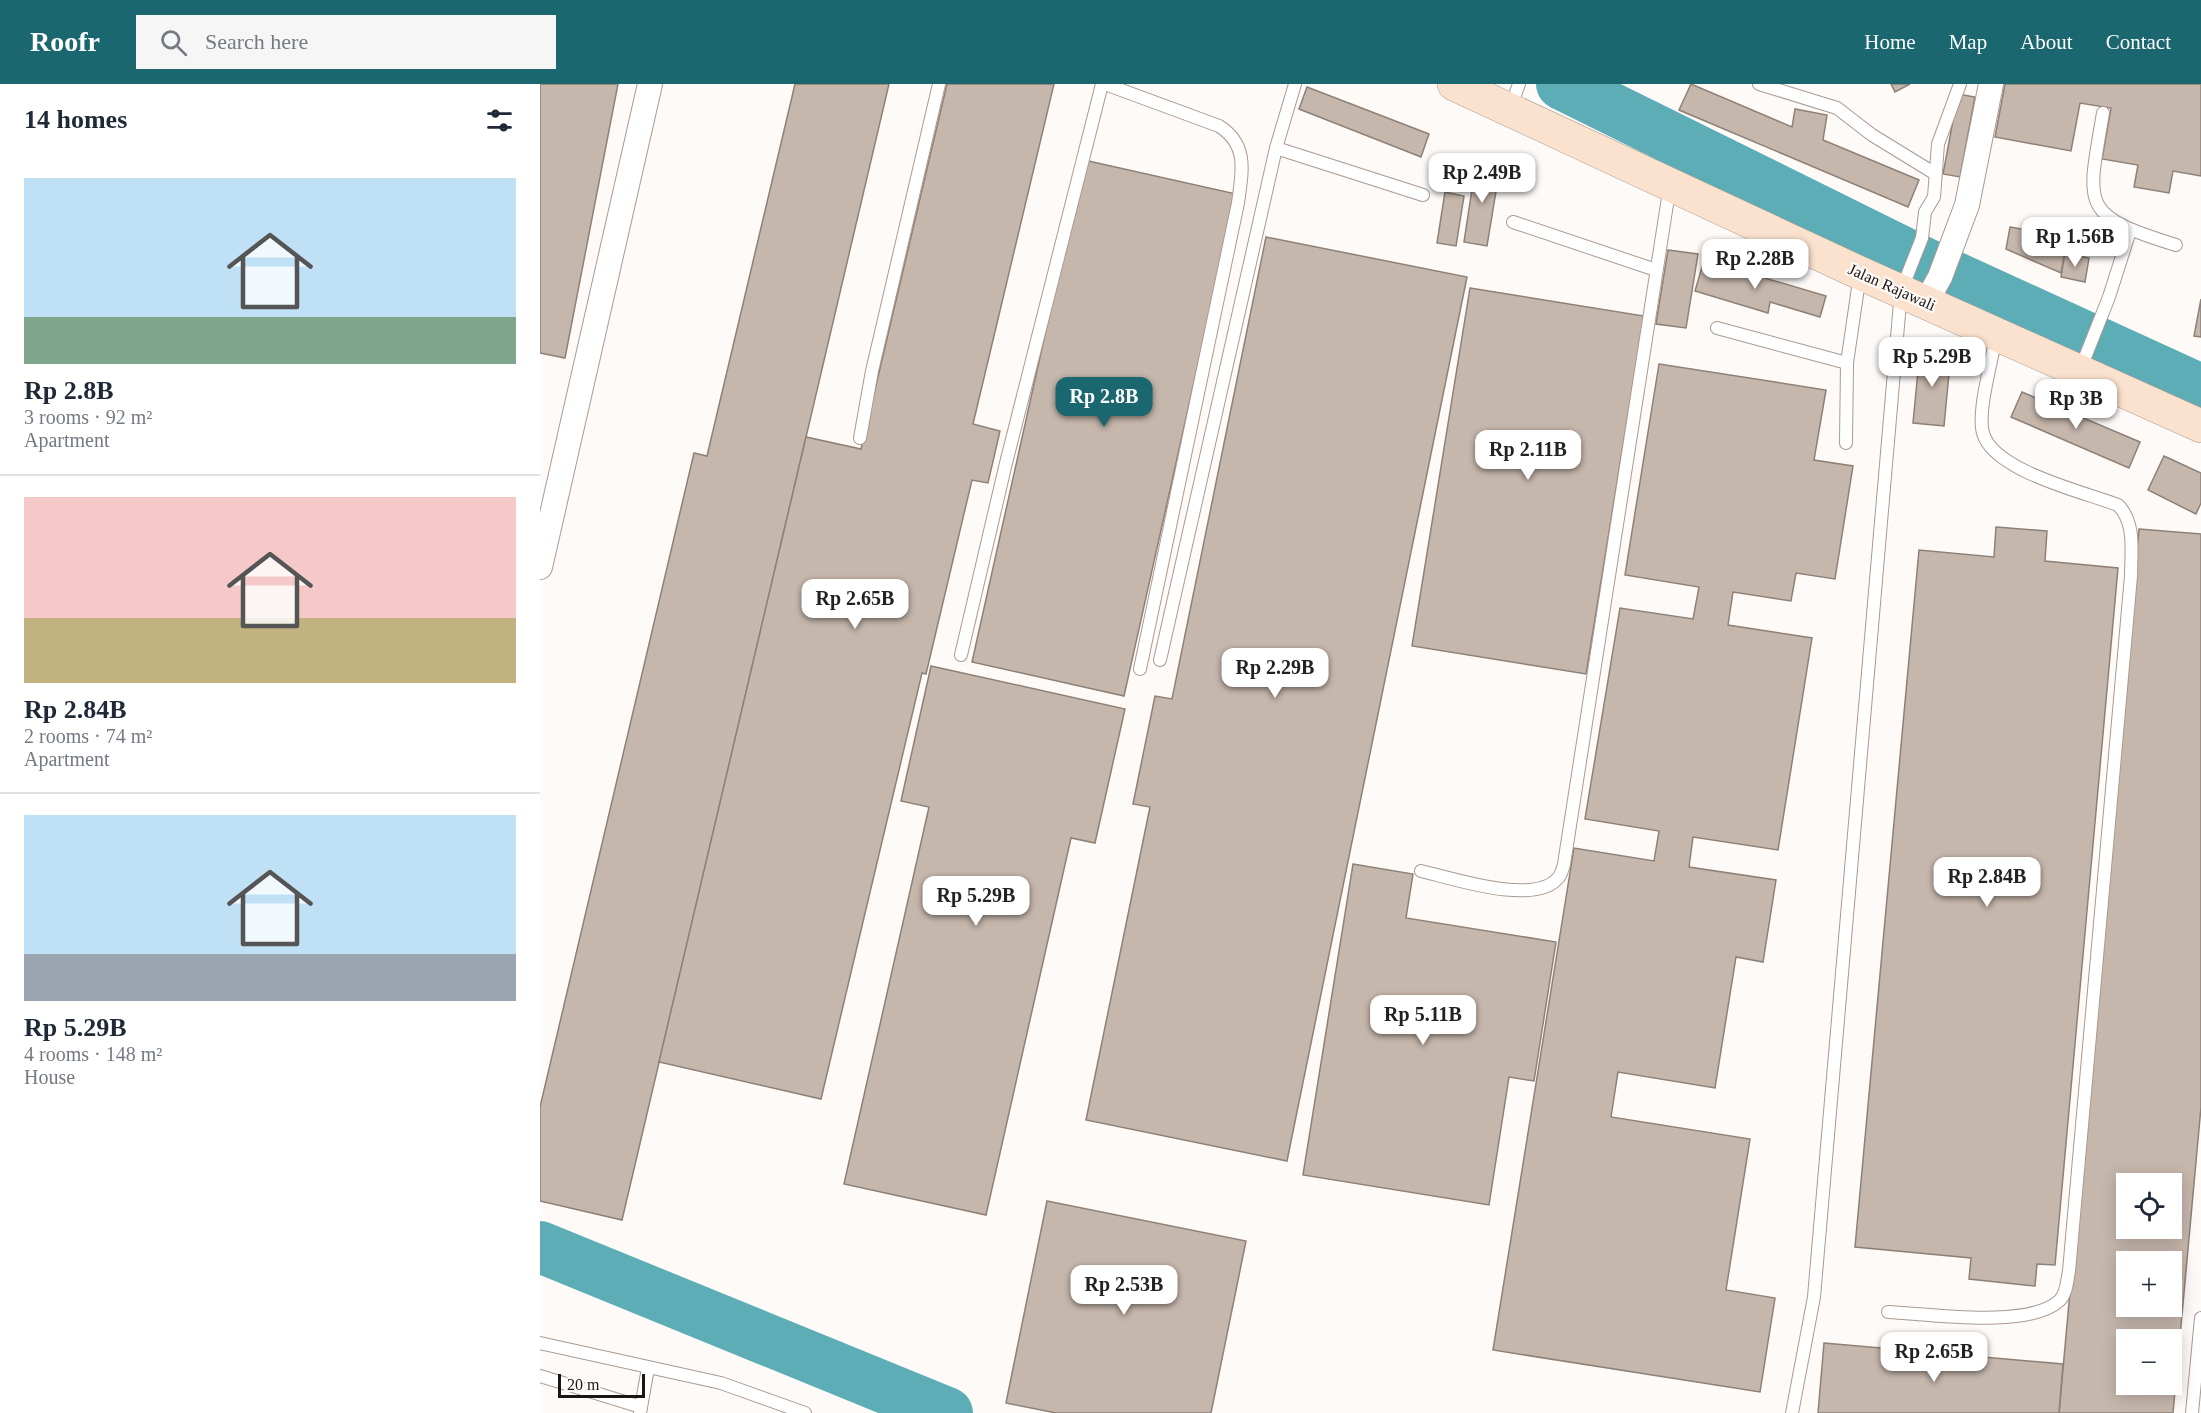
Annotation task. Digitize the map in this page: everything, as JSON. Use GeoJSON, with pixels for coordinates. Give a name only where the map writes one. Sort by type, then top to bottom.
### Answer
{"type":"FeatureCollection","features":[{"type":"Feature","properties":{"kind":"street"},"geometry":{"type":"LineString","coordinates":[[540,567],[650,84]]}},
{"type":"Feature","properties":{"kind":"street","name":"Jalan Rajawali"},"geometry":{"type":"LineString","coordinates":[[1454,84],[1514,97],[1670,184],[1860,273],[1922,290],[1997,333],[2084,361],[2201,426]]}},
{"type":"Feature","properties":{"kind":"street"},"geometry":{"type":"LineString","coordinates":[[1922,290],[1955,235],[1967,205],[1991,84]]}},
{"type":"Feature","properties":{"kind":"lane"},"geometry":{"type":"LineString","coordinates":[[860,438],[872,370],[939,84]]}},
{"type":"Feature","properties":{"kind":"lane"},"geometry":{"type":"LineString","coordinates":[[961,655],[1006,463],[1104,84],[1219,126],[1229,132],[1239,145],[1242,170],[1238,203],[1140,669]]}},
{"type":"Feature","properties":{"kind":"lane"},"geometry":{"type":"LineString","coordinates":[[1160,660],[1276,148],[1295,84]]}},
{"type":"Feature","properties":{"kind":"lane"},"geometry":{"type":"LineString","coordinates":[[1759,84],[1837,108],[1872,135],[1934,173]]}},
{"type":"Feature","properties":{"kind":"lane"},"geometry":{"type":"LineString","coordinates":[[1792,1413],[1814,1297],[1922,290],[1915,261],[1922,238],[1925,212],[1934,197],[1934,173],[1938,144],[1960,84]]}},
{"type":"Feature","properties":{"kind":"lane"},"geometry":{"type":"LineString","coordinates":[[2103,113],[2092,178],[2094,196],[2100,210],[2114,223],[2130,231],[2176,245]]}},
{"type":"Feature","properties":{"kind":"lane"},"geometry":{"type":"LineString","coordinates":[[1276,148],[1423,195]]}},
{"type":"Feature","properties":{"kind":"lane"},"geometry":{"type":"LineString","coordinates":[[1422,871],[1511,891],[1527,891],[1545,887],[1558,878],[1564,864],[1670,184]]}},
{"type":"Feature","properties":{"kind":"lane"},"geometry":{"type":"LineString","coordinates":[[1513,222],[1656,270]]}},
{"type":"Feature","properties":{"kind":"lane"},"geometry":{"type":"LineString","coordinates":[[2084,361],[2109,297],[2130,231]]}},
{"type":"Feature","properties":{"kind":"lane"},"geometry":{"type":"LineString","coordinates":[[1846,443],[1847,363],[1860,273]]}},
{"type":"Feature","properties":{"kind":"lane"},"geometry":{"type":"LineString","coordinates":[[1717,328],[1847,363]]}},
{"type":"Feature","properties":{"kind":"lane"},"geometry":{"type":"LineString","coordinates":[[1888,1312],[2012,1318],[2041,1312],[2061,1300],[2066,1289],[2131,576],[2130,528],[2127,514],[2118,504],[2027,471],[2000,456],[1988,444],[1982,432],[1984,397],[1997,333]]}},
{"type":"Feature","properties":{"kind":"lane"},"geometry":{"type":"LineString","coordinates":[[2192,1413],[2201,1318]]}},
{"type":"Feature","properties":{"kind":"lane"},"geometry":{"type":"LineString","coordinates":[[540,1343],[721,1383],[805,1413]]}},
{"type":"Feature","properties":{"kind":"lane"},"geometry":{"type":"LineString","coordinates":[[540,1376],[641,1410],[648,1368]]}},
{"type":"Feature","properties":{"kind":"building"},"geometry":{"type":"Polygon","coordinates":[[[540,84],[618,84],[565,358],[540,353],[540,84]]]}},
{"type":"Feature","properties":{"kind":"building"},"geometry":{"type":"Polygon","coordinates":[[[795,84],[889,84],[622,1220],[540,1201],[540,1107],[694,453],[707,456],[795,84]]]}},
{"type":"Feature","properties":{"kind":"building"},"geometry":{"type":"Polygon","coordinates":[[[947,84],[1054,84],[973,424],[1000,431],[988,483],[972,480],[926,674],[922,673],[821,1099],[659,1062],[806,437],[861,449],[947,84]]]}},
{"type":"Feature","properties":{"kind":"building"},"geometry":{"type":"Polygon","coordinates":[[[1691,84],[1792,127],[1795,109],[1827,115],[1823,140],[1919,180],[1908,207],[1679,110],[1691,84]]]}},
{"type":"Feature","properties":{"kind":"building"},"geometry":{"type":"Polygon","coordinates":[[[1891,84],[1910,84],[1895,92],[1891,84]]]}},
{"type":"Feature","properties":{"kind":"building"},"geometry":{"type":"Polygon","coordinates":[[[2005,84],[2201,84],[2201,176],[2173,171],[2169,193],[2134,187],[2138,165],[2102,159],[2111,108],[2080,103],[2071,151],[1995,137],[2005,84]]]}},
{"type":"Feature","properties":{"kind":"building"},"geometry":{"type":"Polygon","coordinates":[[[1307,87],[1429,134],[1421,157],[1299,109],[1307,87]]]}},
{"type":"Feature","properties":{"kind":"building"},"geometry":{"type":"Polygon","coordinates":[[[1958,94],[1975,97],[1960,177],[1943,174],[1958,94]]]}},
{"type":"Feature","properties":{"kind":"building"},"geometry":{"type":"Polygon","coordinates":[[[1084,160],[1236,194],[1124,696],[972,662],[1084,160]]]}},
{"type":"Feature","properties":{"kind":"building"},"geometry":{"type":"Polygon","coordinates":[[[1476,163],[1500,167],[1487,246],[1464,242],[1476,163]]]}},
{"type":"Feature","properties":{"kind":"building"},"geometry":{"type":"Polygon","coordinates":[[[1445,192],[1464,196],[1456,246],[1437,243],[1445,192]]]}},
{"type":"Feature","properties":{"kind":"building"},"geometry":{"type":"Polygon","coordinates":[[[2010,227],[2068,237],[2061,273],[2006,249],[2010,227]]]}},
{"type":"Feature","properties":{"kind":"building"},"geometry":{"type":"Polygon","coordinates":[[[1266,237],[1467,277],[1287,1161],[1086,1120],[1150,807],[1133,804],[1155,696],[1172,699],[1266,237]]]}},
{"type":"Feature","properties":{"kind":"building"},"geometry":{"type":"Polygon","coordinates":[[[1668,250],[1698,254],[1686,328],[1656,324],[1668,250]]]}},
{"type":"Feature","properties":{"kind":"building"},"geometry":{"type":"Polygon","coordinates":[[[2065,253],[2089,258],[2085,282],[2061,277],[2065,253]]]}},
{"type":"Feature","properties":{"kind":"building"},"geometry":{"type":"Polygon","coordinates":[[[1704,260],[1826,296],[1820,317],[1770,302],[1768,313],[1695,291],[1704,260]]]}},
{"type":"Feature","properties":{"kind":"building"},"geometry":{"type":"Polygon","coordinates":[[[1470,288],[1644,316],[1586,674],[1412,646],[1470,288]]]}},
{"type":"Feature","properties":{"kind":"building"},"geometry":{"type":"Polygon","coordinates":[[[2201,299],[2201,337],[2194,336],[2201,299]]]}},
{"type":"Feature","properties":{"kind":"building"},"geometry":{"type":"Polygon","coordinates":[[[1920,350],[1951,353],[1944,426],[1913,423],[1920,350]]]}},
{"type":"Feature","properties":{"kind":"building"},"geometry":{"type":"Polygon","coordinates":[[[1659,364],[1826,390],[1814,460],[1853,466],[1835,579],[1796,573],[1791,601],[1733,592],[1728,625],[1812,638],[1778,850],[1693,837],[1689,867],[1776,880],[1763,962],[1736,957],[1715,1088],[1618,1072],[1611,1117],[1750,1139],[1726,1290],[1775,1298],[1760,1392],[1493,1350],[1574,848],[1654,861],[1659,831],[1585,819],[1620,608],[1693,619],[1699,587],[1625,575],[1659,364]]]}},
{"type":"Feature","properties":{"kind":"building"},"geometry":{"type":"Polygon","coordinates":[[[2022,392],[2140,442],[2129,468],[2011,417],[2022,392]]]}},
{"type":"Feature","properties":{"kind":"building"},"geometry":{"type":"Polygon","coordinates":[[[2164,456],[2201,473],[2201,503],[2196,514],[2148,490],[2164,456]]]}},
{"type":"Feature","properties":{"kind":"building"},"geometry":{"type":"Polygon","coordinates":[[[1996,527],[2047,531],[2045,561],[2118,568],[2055,1265],[2037,1264],[2035,1286],[1969,1279],[1971,1258],[1855,1247],[1919,550],[1994,557],[1996,527]]]}},
{"type":"Feature","properties":{"kind":"building"},"geometry":{"type":"Polygon","coordinates":[[[2139,529],[2201,534],[2201,1107],[2182,1315],[2182,1251],[2116,1251],[2116,1317],[2182,1317],[2181,1329],[2116,1329],[2116,1395],[2175,1395],[2173,1413],[2059,1413],[2139,529]]]}},
{"type":"Feature","properties":{"kind":"building"},"geometry":{"type":"Polygon","coordinates":[[[931,666],[1125,709],[1095,843],[1071,838],[986,1215],[844,1184],[929,807],[901,801],[931,666]]]}},
{"type":"Feature","properties":{"kind":"building"},"geometry":{"type":"Polygon","coordinates":[[[1353,864],[1413,874],[1406,918],[1556,942],[1534,1081],[1509,1077],[1489,1205],[1303,1175],[1353,864]]]}},
{"type":"Feature","properties":{"kind":"building"},"geometry":{"type":"Polygon","coordinates":[[[1047,1201],[1246,1241],[1211,1413],[1056,1413],[1006,1403],[1047,1201]]]}},
{"type":"Feature","properties":{"kind":"building"},"geometry":{"type":"Polygon","coordinates":[[[1824,1343],[2063,1364],[2059,1413],[1818,1413],[1824,1343]]]}},
{"type":"Feature","properties":{"kind":"waterway"},"geometry":{"type":"LineString","coordinates":[[1562,84],[1936,269],[2201,390]]}},
{"type":"Feature","properties":{"kind":"waterway"},"geometry":{"type":"LineString","coordinates":[[540,1247],[947,1413]]}}]}
